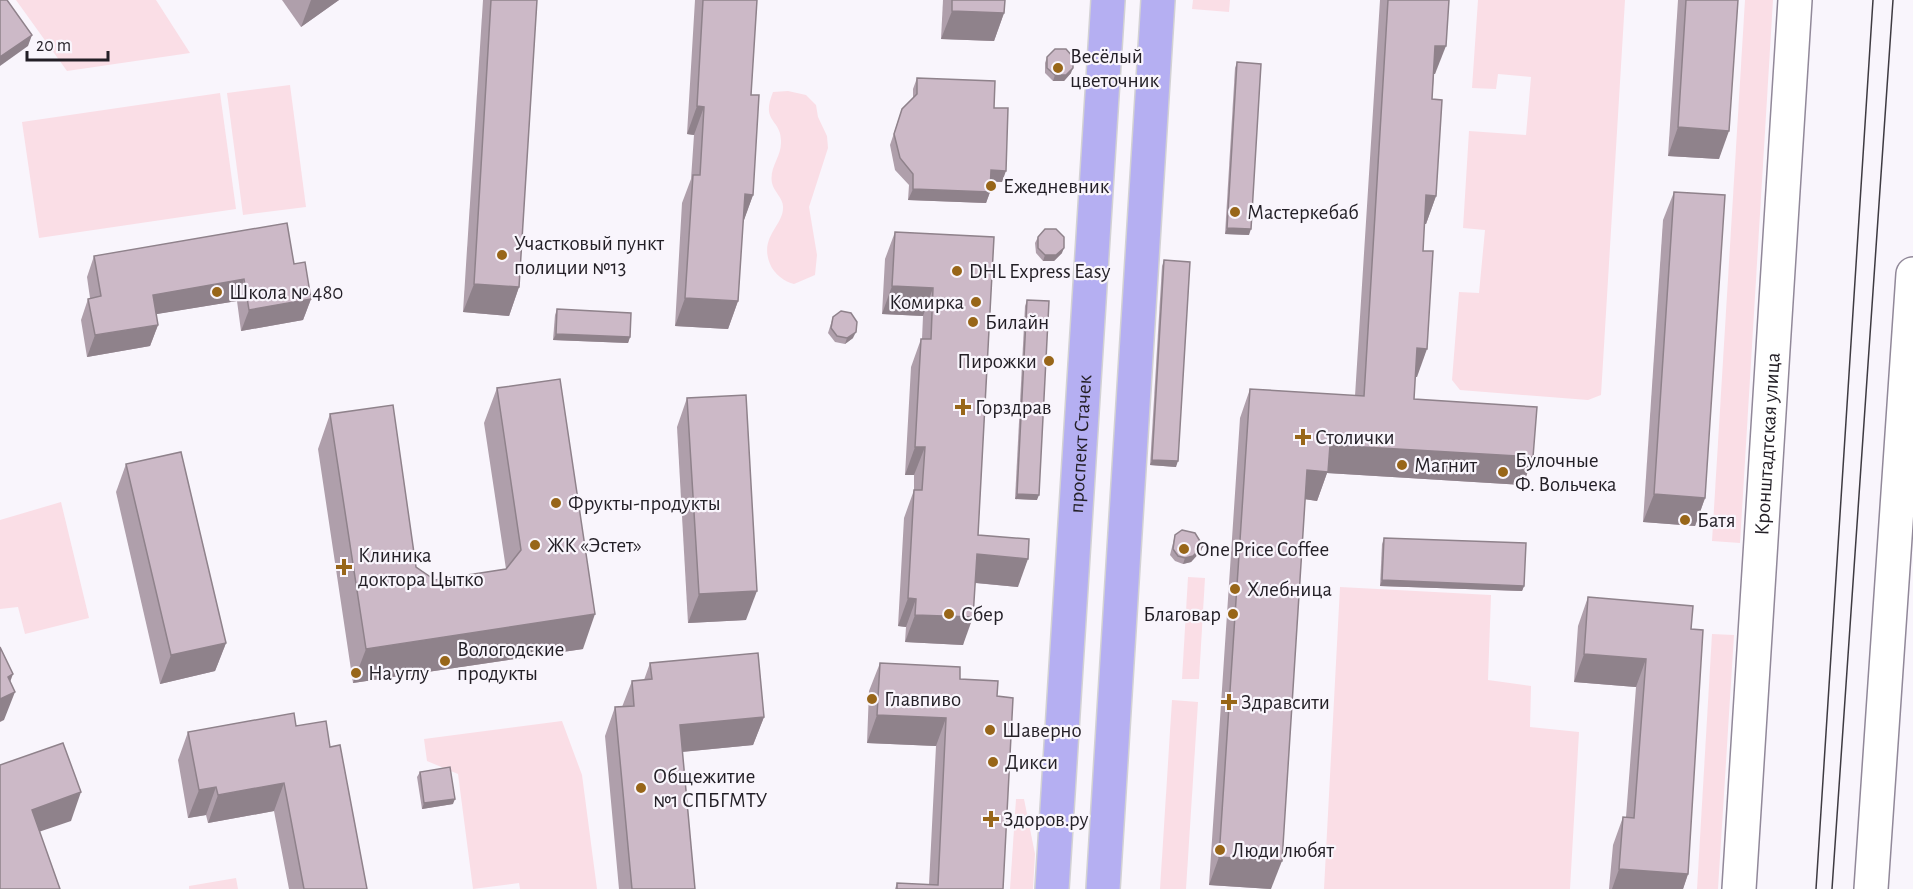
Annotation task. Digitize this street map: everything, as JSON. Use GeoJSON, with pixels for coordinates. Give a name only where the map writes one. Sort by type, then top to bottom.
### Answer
{"type":"FeatureCollection","features":[{"type":"Feature","properties":{"kind":"main road","name":"проспект Стачек"},"geometry":{"type":"LineString","coordinates":[[1052,889],[1108,0]]}},
{"type":"Feature","properties":{"kind":"main road"},"geometry":{"type":"LineString","coordinates":[[1102,889],[1158,0]]}},
{"type":"Feature","properties":{"kind":"street","name":"Кронштадтская улица"},"geometry":{"type":"LineString","coordinates":[[1739,889],[1795,0]]}},
{"type":"Feature","properties":{"kind":"street"},"geometry":{"type":"LineString","coordinates":[[1871,889],[1908,421],[1913,274]]}},
{"type":"Feature","properties":{"kind":"shaded area"},"geometry":{"type":"Polygon","coordinates":[[[16,0],[156,0],[190,53],[67,71],[16,0]]]}},
{"type":"Feature","properties":{"kind":"shaded area"},"geometry":{"type":"Polygon","coordinates":[[[1193,0],[1230,0],[1229,12],[1192,9],[1193,0]]]}},
{"type":"Feature","properties":{"kind":"shaded area"},"geometry":{"type":"Polygon","coordinates":[[[1478,0],[1625,0],[1601,395],[1588,400],[1460,390],[1452,380],[1459,292],[1479,293],[1485,230],[1463,228],[1469,131],[1526,135],[1531,77],[1498,74],[1496,89],[1472,88],[1478,0]]]}},
{"type":"Feature","properties":{"kind":"shaded area"},"geometry":{"type":"Polygon","coordinates":[[[1745,0],[1773,0],[1740,543],[1712,541],[1745,0]]]}},
{"type":"Feature","properties":{"kind":"shaded area"},"geometry":{"type":"Polygon","coordinates":[[[290,85],[306,207],[243,215],[227,93],[290,85]]]}},
{"type":"Feature","properties":{"kind":"shaded area"},"geometry":{"type":"Polygon","coordinates":[[[788,91],[806,95],[816,105],[818,117],[827,136],[828,148],[809,207],[817,255],[815,275],[794,284],[777,274],[767,255],[769,239],[783,208],[772,183],[772,172],[781,143],[778,129],[770,116],[770,102],[773,92],[788,91]]]}},
{"type":"Feature","properties":{"kind":"shaded area"},"geometry":{"type":"Polygon","coordinates":[[[220,93],[236,209],[39,238],[22,122],[220,93]]]}},
{"type":"Feature","properties":{"kind":"shaded area"},"geometry":{"type":"Polygon","coordinates":[[[61,502],[89,618],[25,634],[18,607],[0,609],[0,520],[61,502]]]}},
{"type":"Feature","properties":{"kind":"shaded area"},"geometry":{"type":"Polygon","coordinates":[[[1188,577],[1205,578],[1199,679],[1182,679],[1188,577]]]}},
{"type":"Feature","properties":{"kind":"shaded area"},"geometry":{"type":"Polygon","coordinates":[[[1340,587],[1491,595],[1488,680],[1531,686],[1530,727],[1579,732],[1570,889],[1324,889],[1340,587]]]}},
{"type":"Feature","properties":{"kind":"shaded area"},"geometry":{"type":"Polygon","coordinates":[[[1712,634],[1734,635],[1718,889],[1697,889],[1712,634]]]}},
{"type":"Feature","properties":{"kind":"shaded area"},"geometry":{"type":"Polygon","coordinates":[[[1172,700],[1198,702],[1186,889],[1160,889],[1172,700]]]}},
{"type":"Feature","properties":{"kind":"shaded area"},"geometry":{"type":"Polygon","coordinates":[[[562,721],[582,775],[597,889],[520,889],[519,883],[473,889],[458,774],[427,761],[424,739],[562,721]]]}},
{"type":"Feature","properties":{"kind":"shaded area"},"geometry":{"type":"Polygon","coordinates":[[[1016,799],[1024,799],[1035,854],[1033,889],[1010,889],[1016,799]]]}},
{"type":"Feature","properties":{"kind":"shaded area"},"geometry":{"type":"Polygon","coordinates":[[[236,878],[238,889],[189,889],[189,886],[236,878]]]}},
{"type":"Feature","properties":{"kind":"building"},"geometry":{"type":"Polygon","coordinates":[[[0,0],[7,0],[32,35],[0,57],[0,0]]]}},
{"type":"Feature","properties":{"kind":"building"},"geometry":{"type":"Polygon","coordinates":[[[491,0],[537,0],[519,287],[474,284],[491,0]]]}},
{"type":"Feature","properties":{"kind":"building"},"geometry":{"type":"Polygon","coordinates":[[[703,0],[757,0],[751,95],[759,95],[753,195],[745,194],[738,301],[685,298],[693,175],[700,175],[704,107],[697,106],[703,0]]]}},
{"type":"Feature","properties":{"kind":"building"},"geometry":{"type":"Polygon","coordinates":[[[952,0],[1005,0],[1004,13],[952,11],[952,0]]]}},
{"type":"Feature","properties":{"kind":"building"},"geometry":{"type":"Polygon","coordinates":[[[1388,0],[1449,0],[1446,46],[1435,46],[1432,99],[1442,100],[1436,196],[1426,195],[1423,251],[1433,251],[1427,349],[1417,348],[1414,399],[1537,407],[1533,457],[1330,445],[1328,472],[1307,470],[1282,861],[1219,857],[1250,389],[1364,396],[1388,0]]]}},
{"type":"Feature","properties":{"kind":"building"},"geometry":{"type":"Polygon","coordinates":[[[1686,0],[1738,0],[1729,131],[1678,127],[1686,0]]]}},
{"type":"Feature","properties":{"kind":"building","name":"Весёлый цветочник"},"geometry":{"type":"Polygon","coordinates":[[[1055,49],[1066,49],[1073,57],[1073,68],[1066,75],[1055,75],[1047,68],[1047,57],[1055,49]]]}},
{"type":"Feature","properties":{"kind":"building"},"geometry":{"type":"Polygon","coordinates":[[[1237,62],[1261,64],[1251,229],[1227,228],[1237,62]]]}},
{"type":"Feature","properties":{"kind":"building"},"geometry":{"type":"Polygon","coordinates":[[[917,78],[995,81],[994,108],[1008,108],[1006,171],[991,170],[990,192],[913,189],[913,174],[900,158],[894,134],[902,109],[917,94],[917,78]]]}},
{"type":"Feature","properties":{"kind":"building"},"geometry":{"type":"Polygon","coordinates":[[[1674,192],[1725,195],[1705,498],[1654,494],[1674,192]]]}},
{"type":"Feature","properties":{"kind":"building"},"geometry":{"type":"Polygon","coordinates":[[[287,223],[294,264],[305,262],[311,299],[249,310],[244,279],[153,295],[158,325],[95,335],[88,299],[101,296],[94,256],[287,223]]]}},
{"type":"Feature","properties":{"kind":"building"},"geometry":{"type":"Polygon","coordinates":[[[1045,229],[1056,229],[1064,237],[1064,248],[1056,255],[1045,255],[1038,248],[1038,237],[1045,229]]]}},
{"type":"Feature","properties":{"kind":"building"},"geometry":{"type":"Polygon","coordinates":[[[895,232],[994,237],[978,535],[1029,539],[1028,559],[977,554],[973,617],[915,615],[916,599],[908,598],[914,490],[922,490],[925,447],[915,447],[921,339],[931,339],[933,288],[892,286],[895,232]]]}},
{"type":"Feature","properties":{"kind":"building"},"geometry":{"type":"Polygon","coordinates":[[[1164,260],[1190,262],[1178,461],[1152,460],[1164,260]]]}},
{"type":"Feature","properties":{"kind":"building"},"geometry":{"type":"Polygon","coordinates":[[[1027,300],[1049,301],[1039,495],[1017,494],[1027,300]]]}},
{"type":"Feature","properties":{"kind":"building"},"geometry":{"type":"Polygon","coordinates":[[[557,309],[631,313],[630,337],[556,334],[557,309]]]}},
{"type":"Feature","properties":{"kind":"building"},"geometry":{"type":"Polygon","coordinates":[[[841,311],[851,313],[857,322],[856,332],[847,338],[837,336],[831,328],[833,317],[841,311]]]}},
{"type":"Feature","properties":{"kind":"building","name":"ЖК «Эстет»"},"geometry":{"type":"Polygon","coordinates":[[[560,379],[595,614],[366,649],[330,414],[393,405],[416,567],[435,580],[506,569],[521,550],[497,388],[560,379]]]}},
{"type":"Feature","properties":{"kind":"building"},"geometry":{"type":"Polygon","coordinates":[[[746,395],[757,591],[699,594],[687,398],[746,395]]]}},
{"type":"Feature","properties":{"kind":"building"},"geometry":{"type":"Polygon","coordinates":[[[181,452],[226,643],[171,655],[126,464],[181,452]]]}},
{"type":"Feature","properties":{"kind":"building","name":"One Price Coffee"},"geometry":{"type":"Polygon","coordinates":[[[1182,530],[1195,533],[1203,546],[1193,556],[1185,558],[1178,556],[1173,549],[1175,535],[1182,530]]]}},
{"type":"Feature","properties":{"kind":"building"},"geometry":{"type":"Polygon","coordinates":[[[1384,538],[1526,543],[1524,586],[1382,580],[1384,538]]]}},
{"type":"Feature","properties":{"kind":"building"},"geometry":{"type":"Polygon","coordinates":[[[1588,597],[1693,606],[1691,629],[1703,630],[1688,874],[1619,869],[1623,817],[1634,818],[1646,659],[1584,654],[1588,597]]]}},
{"type":"Feature","properties":{"kind":"building"},"geometry":{"type":"Polygon","coordinates":[[[0,647],[13,674],[8,677],[15,692],[0,699],[0,647]]]}},
{"type":"Feature","properties":{"kind":"building","name":"Общежитие №1 СПБГМТУ"},"geometry":{"type":"Polygon","coordinates":[[[758,653],[764,717],[680,725],[695,889],[632,889],[615,707],[634,706],[632,681],[652,679],[650,663],[758,653]]]}},
{"type":"Feature","properties":{"kind":"building"},"geometry":{"type":"Polygon","coordinates":[[[880,663],[960,667],[960,679],[998,681],[997,696],[1013,698],[1003,889],[897,889],[897,883],[938,885],[946,718],[877,715],[880,663]]]}},
{"type":"Feature","properties":{"kind":"building"},"geometry":{"type":"Polygon","coordinates":[[[294,713],[296,726],[326,721],[330,747],[340,745],[367,889],[304,889],[284,783],[218,795],[216,787],[199,790],[188,732],[294,713]]]}},
{"type":"Feature","properties":{"kind":"building"},"geometry":{"type":"Polygon","coordinates":[[[63,743],[81,792],[32,810],[60,889],[0,889],[0,765],[63,743]]]}},
{"type":"Feature","properties":{"kind":"building"},"geometry":{"type":"Polygon","coordinates":[[[450,767],[455,799],[424,803],[420,772],[450,767]]]}},
{"type":"Feature","properties":{"kind":"tram line"},"geometry":{"type":"LineString","coordinates":[[1816,889],[1873,0]]}},
{"type":"Feature","properties":{"kind":"tram line"},"geometry":{"type":"LineString","coordinates":[[1832,889],[1893,0]]}},
{"type":"Feature","properties":{"kind":"place","name":"Весёлый цветочник"},"geometry":{"type":"Point","coordinates":[1058,68]}},
{"type":"Feature","properties":{"kind":"place","name":"Ежедневник"},"geometry":{"type":"Point","coordinates":[991,186]}},
{"type":"Feature","properties":{"kind":"place","name":"Мастеркебаб"},"geometry":{"type":"Point","coordinates":[1235,212]}},
{"type":"Feature","properties":{"kind":"place","name":"Участковый пункт полиции №13"},"geometry":{"type":"Point","coordinates":[502,255]}},
{"type":"Feature","properties":{"kind":"place","name":"DHL Express Easy"},"geometry":{"type":"Point","coordinates":[957,271]}},
{"type":"Feature","properties":{"kind":"place","name":"Школа № 480"},"geometry":{"type":"Point","coordinates":[217,292]}},
{"type":"Feature","properties":{"kind":"place","name":"Комирка"},"geometry":{"type":"Point","coordinates":[976,302]}},
{"type":"Feature","properties":{"kind":"place","name":"Билайн"},"geometry":{"type":"Point","coordinates":[973,322]}},
{"type":"Feature","properties":{"kind":"place","name":"Пирожки"},"geometry":{"type":"Point","coordinates":[1049,361]}},
{"type":"Feature","properties":{"kind":"place","name":"Горздрав"},"geometry":{"type":"Point","coordinates":[963,407]}},
{"type":"Feature","properties":{"kind":"place","name":"Столички"},"geometry":{"type":"Point","coordinates":[1303,437]}},
{"type":"Feature","properties":{"kind":"place","name":"Магнит"},"geometry":{"type":"Point","coordinates":[1402,465]}},
{"type":"Feature","properties":{"kind":"place","name":"Булочные Ф. Вольчека"},"geometry":{"type":"Point","coordinates":[1503,472]}},
{"type":"Feature","properties":{"kind":"place","name":"Фрукты-продукты"},"geometry":{"type":"Point","coordinates":[556,503]}},
{"type":"Feature","properties":{"kind":"place","name":"Батя"},"geometry":{"type":"Point","coordinates":[1685,520]}},
{"type":"Feature","properties":{"kind":"place","name":"ЖК «Эстет»"},"geometry":{"type":"Point","coordinates":[535,545]}},
{"type":"Feature","properties":{"kind":"place","name":"One Price Coffee"},"geometry":{"type":"Point","coordinates":[1184,549]}},
{"type":"Feature","properties":{"kind":"place","name":"Клиника доктора Цытко"},"geometry":{"type":"Point","coordinates":[344,567]}},
{"type":"Feature","properties":{"kind":"place","name":"Хлебница"},"geometry":{"type":"Point","coordinates":[1235,589]}},
{"type":"Feature","properties":{"kind":"place","name":"Сбер"},"geometry":{"type":"Point","coordinates":[949,614]}},
{"type":"Feature","properties":{"kind":"place","name":"Благовар"},"geometry":{"type":"Point","coordinates":[1233,614]}},
{"type":"Feature","properties":{"kind":"place","name":"Вологодские продукты"},"geometry":{"type":"Point","coordinates":[445,661]}},
{"type":"Feature","properties":{"kind":"place","name":"На углу"},"geometry":{"type":"Point","coordinates":[356,673]}},
{"type":"Feature","properties":{"kind":"place","name":"Главпиво"},"geometry":{"type":"Point","coordinates":[872,699]}},
{"type":"Feature","properties":{"kind":"place","name":"Здравсити"},"geometry":{"type":"Point","coordinates":[1229,702]}},
{"type":"Feature","properties":{"kind":"place","name":"Шаверно"},"geometry":{"type":"Point","coordinates":[990,730]}},
{"type":"Feature","properties":{"kind":"place","name":"Дикси"},"geometry":{"type":"Point","coordinates":[993,762]}},
{"type":"Feature","properties":{"kind":"place","name":"Общежитие №1 СПБГМТУ"},"geometry":{"type":"Point","coordinates":[641,788]}},
{"type":"Feature","properties":{"kind":"place","name":"Здоров.ру"},"geometry":{"type":"Point","coordinates":[991,819]}},
{"type":"Feature","properties":{"kind":"place","name":"Люди любят"},"geometry":{"type":"Point","coordinates":[1220,850]}}]}
